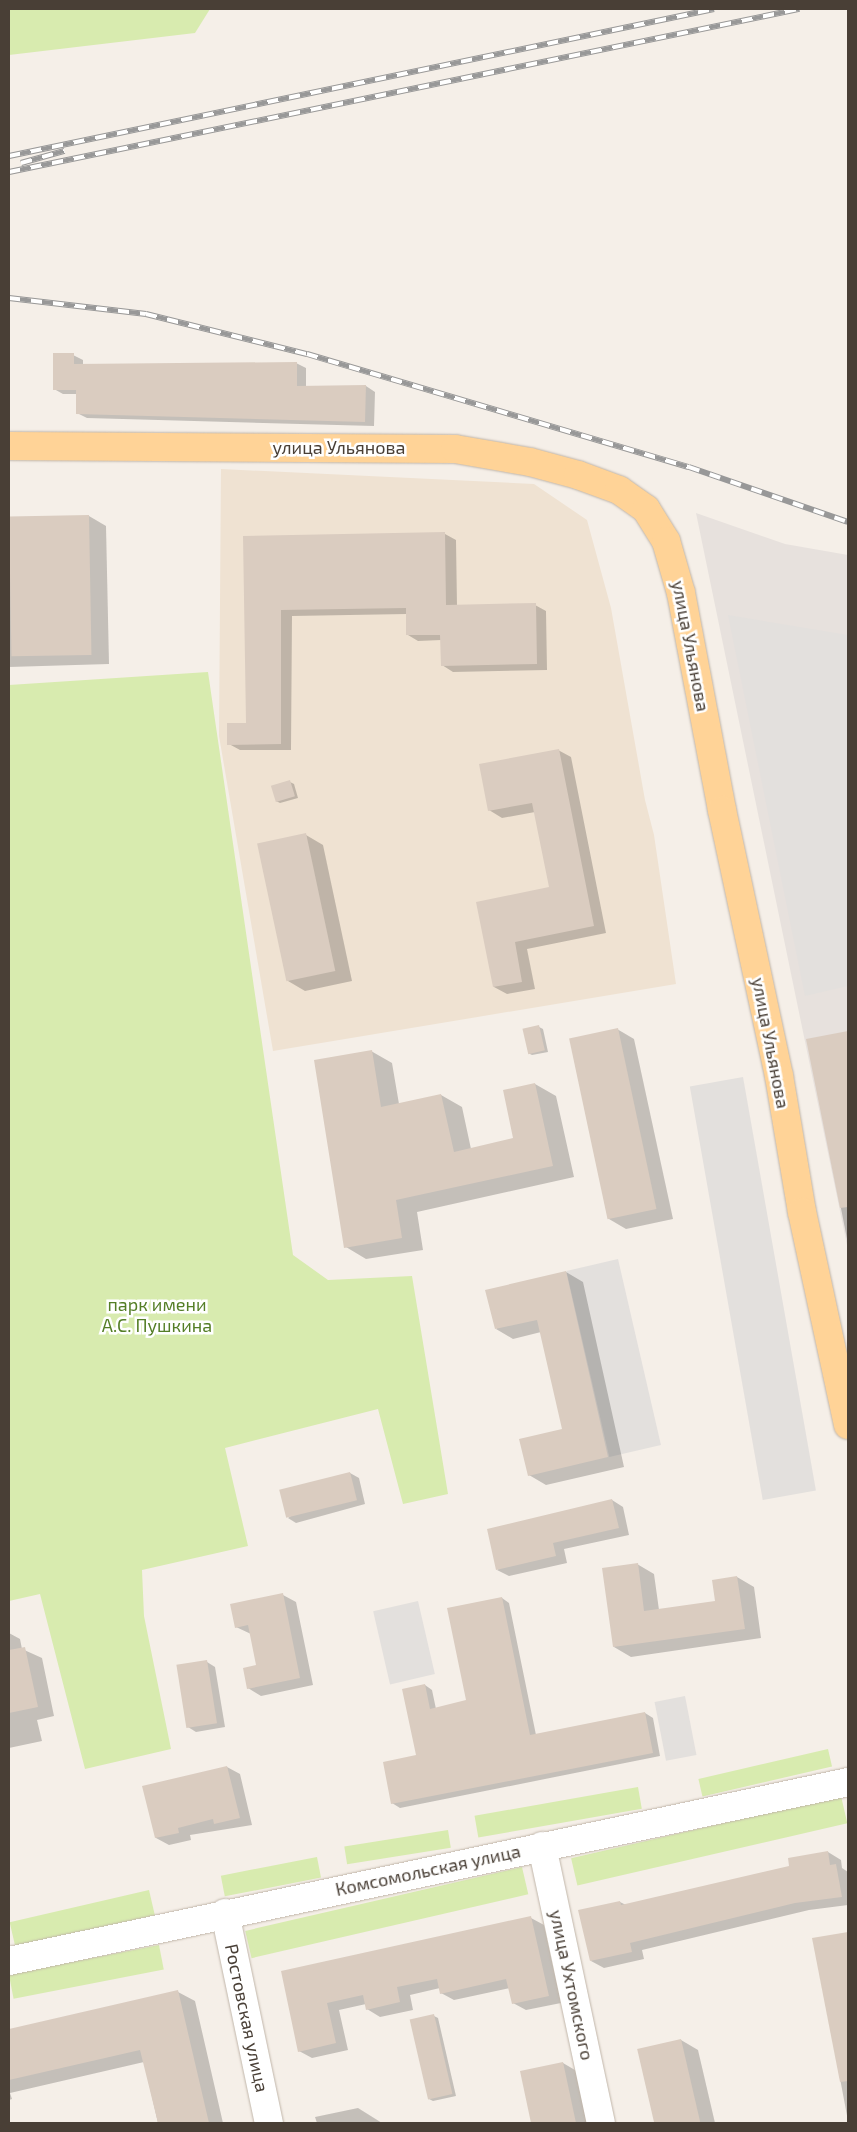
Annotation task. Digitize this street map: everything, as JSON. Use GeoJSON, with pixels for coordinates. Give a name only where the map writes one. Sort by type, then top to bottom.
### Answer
{"type":"FeatureCollection","features":[{"type":"Feature","properties":{"kind":"main road","name":"улица Ульянова"},"geometry":{"type":"LineString","coordinates":[[9,446],[455,449],[530,462],[619,490],[646,509],[657,522],[673,560],[748,935],[780,1076],[802,1212],[848,1424]]}},
{"type":"Feature","properties":{"kind":"street","name":"Комсомольская улица"},"geometry":{"type":"LineString","coordinates":[[9,1961],[848,1782]]}},
{"type":"Feature","properties":{"kind":"street","name":"улица Ухтомского"},"geometry":{"type":"LineString","coordinates":[[542,1846],[600,2123]]}},
{"type":"Feature","properties":{"kind":"street","name":"Ростовская улица"},"geometry":{"type":"LineString","coordinates":[[225,1914],[269,2123]]}},
{"type":"Feature","properties":{"kind":"shaded area"},"geometry":{"type":"Polygon","coordinates":[[[221,469],[534,484],[587,520],[611,608],[645,800],[654,835],[676,984],[273,1051],[219,736],[221,469]]]}},
{"type":"Feature","properties":{"kind":"shaded area"},"geometry":{"type":"Polygon","coordinates":[[[696,513],[785,544],[848,555],[848,1250],[696,513]]]}},
{"type":"Feature","properties":{"kind":"shaded area"},"geometry":{"type":"Polygon","coordinates":[[[728,615],[848,635],[848,986],[805,996],[728,615]]]}},
{"type":"Feature","properties":{"kind":"shaded area"},"geometry":{"type":"Polygon","coordinates":[[[743,1077],[816,1491],[763,1500],[690,1086],[743,1077]]]}},
{"type":"Feature","properties":{"kind":"shaded area"},"geometry":{"type":"Polygon","coordinates":[[[618,1259],[661,1445],[609,1457],[566,1271],[618,1259]]]}},
{"type":"Feature","properties":{"kind":"shaded area"},"geometry":{"type":"Polygon","coordinates":[[[418,1601],[435,1674],[390,1684],[373,1611],[418,1601]]]}},
{"type":"Feature","properties":{"kind":"shaded area"},"geometry":{"type":"Polygon","coordinates":[[[685,1696],[696,1755],[666,1761],[655,1702],[685,1696]]]}},
{"type":"Feature","properties":{"kind":"green space"},"geometry":{"type":"Polygon","coordinates":[[[9,9],[210,9],[195,33],[9,55],[9,9]]]}},
{"type":"Feature","properties":{"kind":"green space","name":"парк имени А.С. Пушкина"},"geometry":{"type":"Polygon","coordinates":[[[208,672],[293,1255],[328,1280],[412,1276],[448,1494],[403,1504],[378,1409],[225,1448],[248,1546],[142,1570],[144,1616],[171,1749],[85,1769],[40,1594],[9,1601],[9,685],[208,672]]]}},
{"type":"Feature","properties":{"kind":"green space"},"geometry":{"type":"Polygon","coordinates":[[[828,1749],[832,1767],[702,1796],[698,1779],[828,1749]]]}},
{"type":"Feature","properties":{"kind":"green space"},"geometry":{"type":"Polygon","coordinates":[[[638,1787],[642,1809],[478,1837],[475,1816],[638,1787]]]}},
{"type":"Feature","properties":{"kind":"green space"},"geometry":{"type":"Polygon","coordinates":[[[841,1796],[847,1823],[577,1886],[571,1858],[841,1796]]]}},
{"type":"Feature","properties":{"kind":"green space"},"geometry":{"type":"Polygon","coordinates":[[[448,1830],[451,1848],[347,1864],[344,1846],[448,1830]]]}},
{"type":"Feature","properties":{"kind":"green space"},"geometry":{"type":"Polygon","coordinates":[[[317,1857],[321,1878],[225,1896],[221,1876],[317,1857]]]}},
{"type":"Feature","properties":{"kind":"green space"},"geometry":{"type":"Polygon","coordinates":[[[522,1867],[528,1894],[252,1958],[245,1931],[522,1867]]]}},
{"type":"Feature","properties":{"kind":"green space"},"geometry":{"type":"Polygon","coordinates":[[[149,1890],[155,1915],[16,1948],[10,1922],[149,1890]]]}},
{"type":"Feature","properties":{"kind":"green space"},"geometry":{"type":"Polygon","coordinates":[[[159,1945],[164,1970],[14,1999],[9,1974],[159,1945]]]}},
{"type":"Feature","properties":{"kind":"building"},"geometry":{"type":"Polygon","coordinates":[[[53,353],[74,353],[74,364],[297,362],[297,386],[366,385],[365,422],[76,414],[76,390],[53,390],[53,353]]]}},
{"type":"Feature","properties":{"kind":"building"},"geometry":{"type":"Polygon","coordinates":[[[89,515],[91,655],[11,656],[9,516],[89,515]]]}},
{"type":"Feature","properties":{"kind":"building"},"geometry":{"type":"Polygon","coordinates":[[[445,532],[446,605],[536,603],[537,664],[441,666],[440,635],[406,635],[406,608],[281,610],[281,744],[227,745],[227,723],[246,723],[243,536],[445,532]]]}},
{"type":"Feature","properties":{"kind":"building"},"geometry":{"type":"Polygon","coordinates":[[[559,749],[594,926],[515,942],[522,982],[493,987],[476,902],[549,887],[532,803],[488,811],[479,764],[559,749]]]}},
{"type":"Feature","properties":{"kind":"building"},"geometry":{"type":"Polygon","coordinates":[[[290,780],[295,796],[276,802],[271,786],[290,780]]]}},
{"type":"Feature","properties":{"kind":"building"},"geometry":{"type":"Polygon","coordinates":[[[306,833],[335,971],[286,981],[257,843],[306,833]]]}},
{"type":"Feature","properties":{"kind":"building"},"geometry":{"type":"Polygon","coordinates":[[[539,1025],[545,1050],[528,1054],[522,1029],[539,1025]]]}},
{"type":"Feature","properties":{"kind":"building"},"geometry":{"type":"Polygon","coordinates":[[[618,1028],[656,1209],[608,1219],[569,1038],[618,1028]]]}},
{"type":"Feature","properties":{"kind":"building"},"geometry":{"type":"Polygon","coordinates":[[[848,1031],[848,1207],[840,1208],[806,1039],[848,1031]]]}},
{"type":"Feature","properties":{"kind":"building"},"geometry":{"type":"Polygon","coordinates":[[[372,1050],[381,1107],[441,1094],[454,1152],[513,1138],[503,1090],[535,1083],[553,1166],[396,1200],[402,1238],[344,1248],[314,1060],[372,1050]]]}},
{"type":"Feature","properties":{"kind":"building"},"geometry":{"type":"Polygon","coordinates":[[[566,1271],[608,1457],[528,1476],[519,1439],[562,1429],[537,1320],[495,1329],[485,1290],[566,1271]]]}},
{"type":"Feature","properties":{"kind":"building"},"geometry":{"type":"Polygon","coordinates":[[[350,1472],[357,1500],[286,1518],[279,1490],[350,1472]]]}},
{"type":"Feature","properties":{"kind":"building"},"geometry":{"type":"Polygon","coordinates":[[[612,1499],[619,1528],[553,1543],[556,1556],[496,1570],[487,1529],[612,1499]]]}},
{"type":"Feature","properties":{"kind":"building"},"geometry":{"type":"Polygon","coordinates":[[[638,1563],[644,1611],[715,1601],[712,1580],[737,1576],[745,1629],[613,1647],[602,1568],[638,1563]]]}},
{"type":"Feature","properties":{"kind":"building"},"geometry":{"type":"Polygon","coordinates":[[[283,1593],[300,1678],[247,1689],[243,1668],[256,1665],[248,1625],[235,1628],[230,1604],[283,1593]]]}},
{"type":"Feature","properties":{"kind":"building"},"geometry":{"type":"Polygon","coordinates":[[[502,1597],[530,1735],[645,1712],[653,1753],[391,1804],[383,1762],[416,1755],[402,1689],[425,1684],[430,1709],[466,1700],[447,1608],[502,1597]]]}},
{"type":"Feature","properties":{"kind":"building"},"geometry":{"type":"Polygon","coordinates":[[[25,1647],[38,1707],[9,1713],[9,1650],[25,1647]]]}},
{"type":"Feature","properties":{"kind":"building"},"geometry":{"type":"Polygon","coordinates":[[[207,1660],[217,1723],[186,1728],[176,1665],[207,1660]]]}},
{"type":"Feature","properties":{"kind":"building"},"geometry":{"type":"Polygon","coordinates":[[[227,1766],[240,1818],[214,1824],[213,1819],[178,1828],[179,1833],[155,1838],[142,1786],[227,1766]]]}},
{"type":"Feature","properties":{"kind":"building"},"geometry":{"type":"Polygon","coordinates":[[[828,1851],[830,1865],[836,1864],[842,1897],[795,1903],[630,1943],[632,1952],[590,1961],[578,1910],[620,1901],[621,1905],[789,1866],[788,1858],[828,1851]]]}},
{"type":"Feature","properties":{"kind":"building"},"geometry":{"type":"Polygon","coordinates":[[[531,1916],[549,1996],[512,2004],[506,1979],[440,1994],[437,1979],[397,1987],[400,2002],[366,2010],[363,1995],[327,2003],[336,2043],[298,2052],[281,1971],[531,1916]]]}},
{"type":"Feature","properties":{"kind":"building"},"geometry":{"type":"Polygon","coordinates":[[[848,1932],[848,2081],[840,2082],[812,1938],[848,1932]]]}},
{"type":"Feature","properties":{"kind":"building"},"geometry":{"type":"Polygon","coordinates":[[[178,1990],[209,2123],[158,2123],[140,2050],[9,2080],[9,2029],[178,1990]]]}},
{"type":"Feature","properties":{"kind":"building"},"geometry":{"type":"Polygon","coordinates":[[[434,2014],[452,2094],[428,2100],[410,2020],[434,2014]]]}},
{"type":"Feature","properties":{"kind":"building"},"geometry":{"type":"Polygon","coordinates":[[[681,2039],[700,2123],[654,2123],[637,2049],[681,2039]]]}},
{"type":"Feature","properties":{"kind":"building"},"geometry":{"type":"Polygon","coordinates":[[[563,2062],[576,2123],[531,2123],[520,2071],[563,2062]]]}},
{"type":"Feature","properties":{"kind":"railway"},"geometry":{"type":"LineString","coordinates":[[9,156],[714,9]]}},
{"type":"Feature","properties":{"kind":"railway"},"geometry":{"type":"LineString","coordinates":[[9,172],[799,9]]}},
{"type":"Feature","properties":{"kind":"railway"},"geometry":{"type":"LineString","coordinates":[[21,163],[64,151]]}},
{"type":"Feature","properties":{"kind":"railway"},"geometry":{"type":"LineString","coordinates":[[9,298],[146,314],[307,354],[689,467],[848,522]]}}]}
